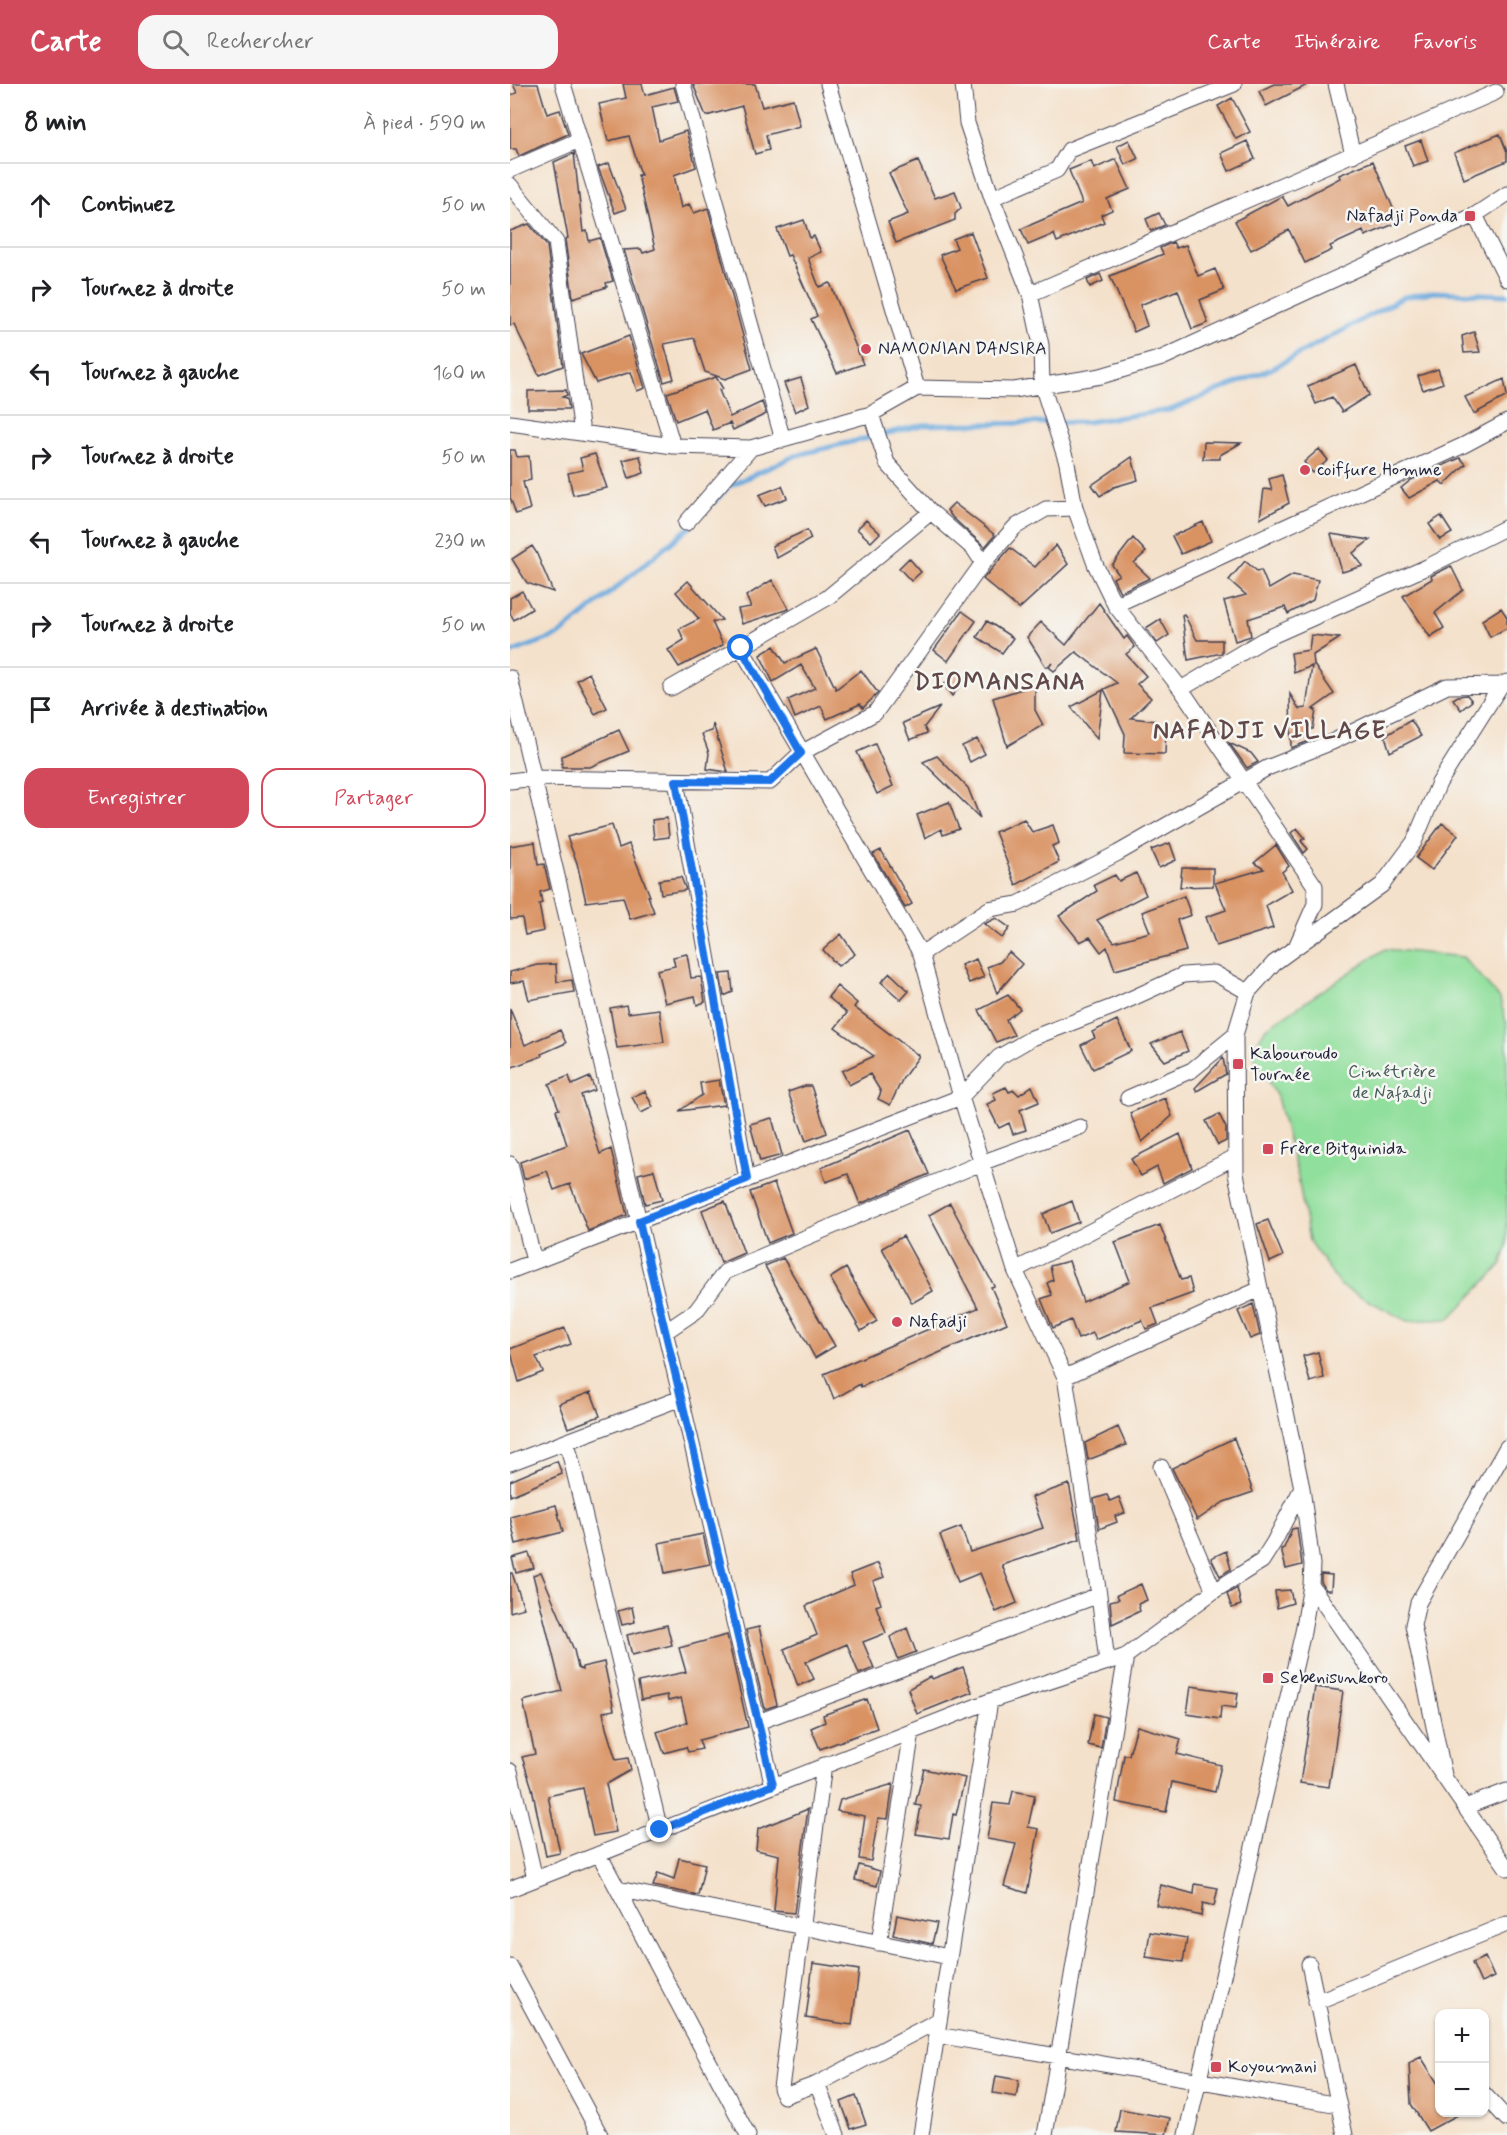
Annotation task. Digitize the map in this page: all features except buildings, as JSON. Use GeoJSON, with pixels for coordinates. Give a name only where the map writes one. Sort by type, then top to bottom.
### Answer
{"type":"FeatureCollection","features":[{"type":"Feature","properties":{"kind":"street"},"geometry":{"type":"LineString","coordinates":[[563,84],[673,446]]}},
{"type":"Feature","properties":{"kind":"street"},"geometry":{"type":"LineString","coordinates":[[683,84],[783,440]]}},
{"type":"Feature","properties":{"kind":"street"},"geometry":{"type":"LineString","coordinates":[[828,84],[917,388]]}},
{"type":"Feature","properties":{"kind":"street"},"geometry":{"type":"LineString","coordinates":[[963,84],[967,123],[992,198],[1030,294],[1041,345],[1042,385],[1068,463],[1075,508],[1095,564],[1115,605],[1181,689],[1243,784],[1315,886],[1315,904],[1296,947]]}},
{"type":"Feature","properties":{"kind":"street"},"geometry":{"type":"LineString","coordinates":[[992,198],[1057,170],[1069,150],[1234,84]]}},
{"type":"Feature","properties":{"kind":"street"},"geometry":{"type":"LineString","coordinates":[[1336,84],[1353,155]]}},
{"type":"Feature","properties":{"kind":"street"},"geometry":{"type":"LineString","coordinates":[[1030,294],[1496,92]]}},
{"type":"Feature","properties":{"kind":"street"},"geometry":{"type":"LineString","coordinates":[[510,170],[579,140]]}},
{"type":"Feature","properties":{"kind":"street"},"geometry":{"type":"LineString","coordinates":[[510,185],[556,242],[582,433]]}},
{"type":"Feature","properties":{"kind":"street"},"geometry":{"type":"LineString","coordinates":[[510,423],[673,446],[751,448],[871,414],[917,388],[1014,390],[1101,376],[1162,358],[1476,215],[1507,194]]}},
{"type":"Feature","properties":{"kind":"street"},"geometry":{"type":"LineString","coordinates":[[1476,215],[1507,278]]}},
{"type":"Feature","properties":{"kind":"street"},"geometry":{"type":"LineString","coordinates":[[871,414],[887,463],[931,512],[974,549],[983,562]]}},
{"type":"Feature","properties":{"kind":"street"},"geometry":{"type":"LineString","coordinates":[[1115,605],[1464,445],[1507,422]]}},
{"type":"Feature","properties":{"kind":"street"},"geometry":{"type":"LineString","coordinates":[[686,524],[751,448]]}},
{"type":"Feature","properties":{"kind":"street"},"geometry":{"type":"LineString","coordinates":[[510,781],[534,778],[770,782],[801,753],[875,713],[983,562],[1015,527],[1046,510],[1075,508]]}},
{"type":"Feature","properties":{"kind":"street"},"geometry":{"type":"LineString","coordinates":[[671,688],[827,598],[931,512]]}},
{"type":"Feature","properties":{"kind":"street"},"geometry":{"type":"LineString","coordinates":[[1181,689],[1263,640],[1427,567],[1507,527]]}},
{"type":"Feature","properties":{"kind":"street"},"geometry":{"type":"LineString","coordinates":[[741,648],[921,954],[961,1097],[1015,1270],[1065,1377],[1099,1595],[1107,1662]]}},
{"type":"Feature","properties":{"kind":"street"},"geometry":{"type":"LineString","coordinates":[[510,678],[773,1785]]}},
{"type":"Feature","properties":{"kind":"street"},"geometry":{"type":"LineString","coordinates":[[921,954],[989,909],[1018,904],[1118,853],[1243,784],[1267,768],[1332,741],[1447,686],[1504,683]]}},
{"type":"Feature","properties":{"kind":"street"},"geometry":{"type":"LineString","coordinates":[[1186,2135],[1303,1632],[1312,1564],[1302,1488],[1236,1174],[1235,1035],[1248,992],[1274,963],[1382,885],[1414,842],[1439,783],[1504,683]]}},
{"type":"Feature","properties":{"kind":"street"},"geometry":{"type":"LineString","coordinates":[[676,781],[747,1179]]}},
{"type":"Feature","properties":{"kind":"street"},"geometry":{"type":"LineString","coordinates":[[510,1271],[961,1097],[999,1057],[1032,1038],[1115,1006],[1183,975],[1214,973],[1248,992]]}},
{"type":"Feature","properties":{"kind":"street"},"geometry":{"type":"LineString","coordinates":[[1128,1098],[1192,1070],[1235,1035]]}},
{"type":"Feature","properties":{"kind":"street"},"geometry":{"type":"LineString","coordinates":[[665,1332],[696,1311],[724,1272],[981,1163],[1080,1127]]}},
{"type":"Feature","properties":{"kind":"street"},"geometry":{"type":"LineString","coordinates":[[1015,1270],[1235,1157]]}},
{"type":"Feature","properties":{"kind":"street"},"geometry":{"type":"LineString","coordinates":[[510,1164],[534,1262]]}},
{"type":"Feature","properties":{"kind":"street"},"geometry":{"type":"LineString","coordinates":[[1065,1377],[1260,1289]]}},
{"type":"Feature","properties":{"kind":"street"},"geometry":{"type":"LineString","coordinates":[[510,1463],[681,1398]]}},
{"type":"Feature","properties":{"kind":"street"},"geometry":{"type":"LineString","coordinates":[[567,1442],[660,1830]]}},
{"type":"Feature","properties":{"kind":"street"},"geometry":{"type":"LineString","coordinates":[[1444,1775],[1413,1625],[1418,1604],[1507,1447]]}},
{"type":"Feature","properties":{"kind":"street"},"geometry":{"type":"LineString","coordinates":[[1161,1467],[1214,1591]]}},
{"type":"Feature","properties":{"kind":"street"},"geometry":{"type":"LineString","coordinates":[[510,1889],[990,1701],[1126,1656],[1214,1591],[1262,1561],[1302,1488]]}},
{"type":"Feature","properties":{"kind":"street"},"geometry":{"type":"LineString","coordinates":[[1311,1585],[1507,1868]]}},
{"type":"Feature","properties":{"kind":"street"},"geometry":{"type":"LineString","coordinates":[[758,1722],[1099,1595]]}},
{"type":"Feature","properties":{"kind":"street"},"geometry":{"type":"LineString","coordinates":[[1045,2135],[1126,1656]]}},
{"type":"Feature","properties":{"kind":"street"},"geometry":{"type":"LineString","coordinates":[[921,2135],[990,1701]]}},
{"type":"Feature","properties":{"kind":"street"},"geometry":{"type":"LineString","coordinates":[[879,1943],[912,1731]]}},
{"type":"Feature","properties":{"kind":"street"},"geometry":{"type":"LineString","coordinates":[[825,1766],[781,2088],[784,2096],[817,2084],[938,2028],[1058,2056],[1339,2105]]}},
{"type":"Feature","properties":{"kind":"street"},"geometry":{"type":"LineString","coordinates":[[510,1771],[535,1879]]}},
{"type":"Feature","properties":{"kind":"street"},"geometry":{"type":"LineString","coordinates":[[1465,1807],[1507,1791]]}},
{"type":"Feature","properties":{"kind":"street"},"geometry":{"type":"LineString","coordinates":[[600,1854],[748,2135]]}},
{"type":"Feature","properties":{"kind":"street"},"geometry":{"type":"LineString","coordinates":[[618,1889],[950,1957]]}},
{"type":"Feature","properties":{"kind":"street"},"geometry":{"type":"LineString","coordinates":[[1316,2002],[1507,1924]]}},
{"type":"Feature","properties":{"kind":"street"},"geometry":{"type":"LineString","coordinates":[[1309,1964],[1345,2135]]}},
{"type":"Feature","properties":{"kind":"street"},"geometry":{"type":"LineString","coordinates":[[510,1967],[600,2135]]}},
{"type":"Feature","properties":{"kind":"street"},"geometry":{"type":"LineString","coordinates":[[817,2084],[837,2135]]}},
{"type":"Feature","properties":{"kind":"street"},"geometry":{"type":"LineString","coordinates":[[1489,2099],[1507,2119]]}},
{"type":"Feature","properties":{"kind":"green space","name":"Cimétrière de Nafadji"},"geometry":{"type":"Polygon","coordinates":[[[1385,949],[1463,957],[1500,999],[1507,1026],[1507,1247],[1501,1265],[1449,1319],[1407,1321],[1341,1286],[1309,1241],[1298,1177],[1277,1097],[1252,1052],[1265,1029],[1385,949]]]}},
{"type":"Feature","properties":{"kind":"waterway"},"geometry":{"type":"LineString","coordinates":[[714,502],[729,486],[797,455],[922,425],[1087,422],[1170,410],[1271,369],[1404,297],[1433,292],[1507,295]]}},
{"type":"Feature","properties":{"kind":"waterway"},"geometry":{"type":"LineString","coordinates":[[510,653],[559,635],[691,526]]}},
{"type":"Feature","properties":{"kind":"place","name":"Nafadji Ponda"},"geometry":{"type":"Point","coordinates":[1470,216]}},
{"type":"Feature","properties":{"kind":"place","name":"NAMONIAN DANSIRA"},"geometry":{"type":"Point","coordinates":[866,349]}},
{"type":"Feature","properties":{"kind":"place","name":"coiffure Homme"},"geometry":{"type":"Point","coordinates":[1305,470]}},
{"type":"Feature","properties":{"kind":"place","name":"Kabouroudo Tournée"},"geometry":{"type":"Point","coordinates":[1238,1064]}},
{"type":"Feature","properties":{"kind":"place","name":"Frère Bitguinida"},"geometry":{"type":"Point","coordinates":[1268,1149]}},
{"type":"Feature","properties":{"kind":"place","name":"Nafadji"},"geometry":{"type":"Point","coordinates":[897,1322]}},
{"type":"Feature","properties":{"kind":"place","name":"Sebenisunkoro"},"geometry":{"type":"Point","coordinates":[1268,1678]}},
{"type":"Feature","properties":{"kind":"place","name":"Koyoumani"},"geometry":{"type":"Point","coordinates":[1216,2067]}},
{"type":"Feature","properties":{"kind":"district","name":"DIOMANSANA"},"geometry":{"type":"Point","coordinates":[1000,682]}},
{"type":"Feature","properties":{"kind":"district","name":"NAFADJI VILLAGE"},"geometry":{"type":"Point","coordinates":[1270,731]}},
{"type":"Feature","properties":{"kind":"route"},"geometry":{"type":"LineString","coordinates":[[660,1830],[773,1785],[639,1221],[747,1179],[676,781],[770,782],[801,753],[741,648]]}}]}
